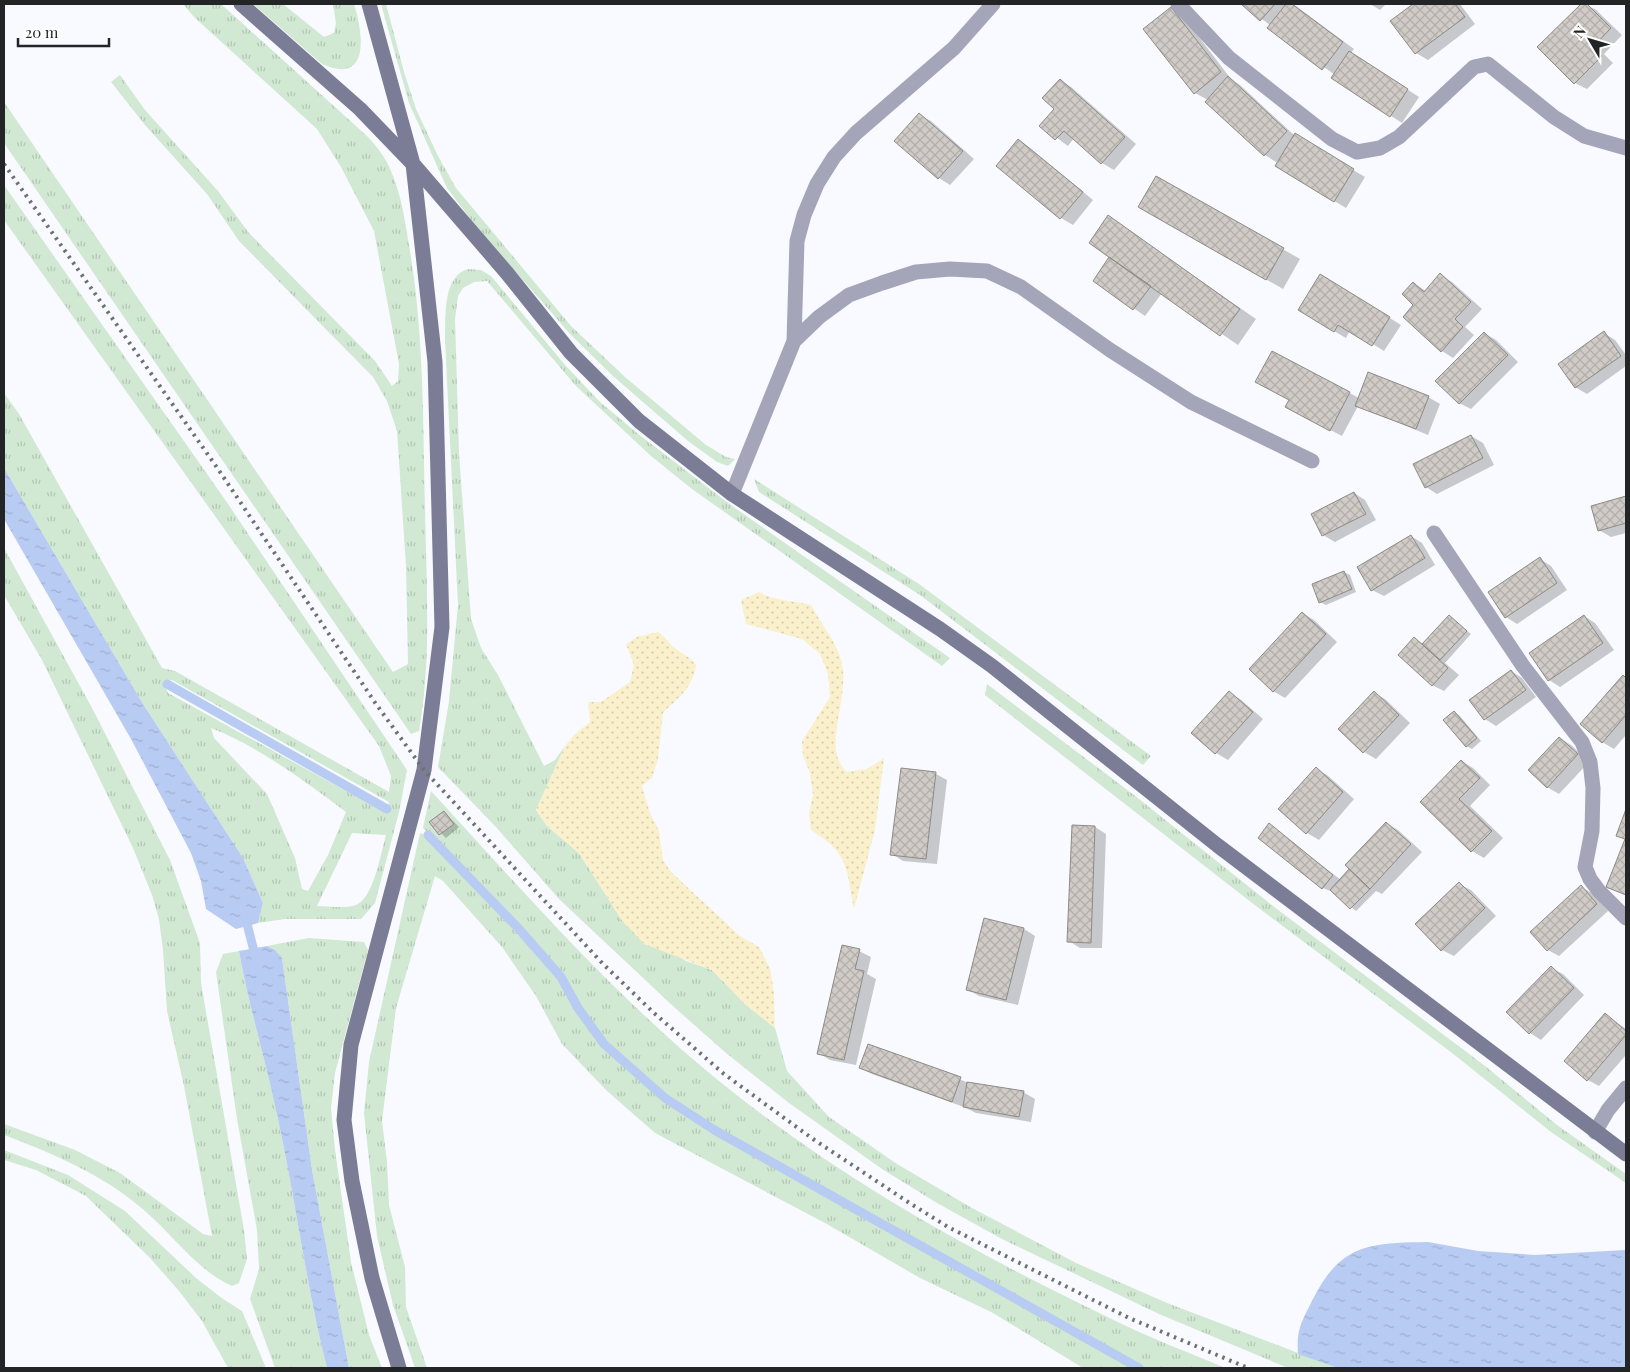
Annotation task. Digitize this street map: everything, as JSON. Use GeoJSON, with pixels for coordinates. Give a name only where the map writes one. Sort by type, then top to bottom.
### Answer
{"type":"FeatureCollection","features":[{"type":"Feature","properties":{"kind":"street"},"geometry":{"type":"LineString","coordinates":[[241,4],[360,109],[414,164],[571,353],[639,422],[732,494],[940,629],[992,666],[1225,851],[1626,1154]]}},
{"type":"Feature","properties":{"kind":"street"},"geometry":{"type":"LineString","coordinates":[[369,4],[414,164],[435,362],[442,627],[424,770],[351,1044],[344,1120],[352,1181],[372,1278],[399,1368]]}},
{"type":"Feature","properties":{"kind":"street"},"geometry":{"type":"LineString","coordinates":[[732,494],[794,341],[797,241],[804,215],[817,184],[834,157],[856,133],[954,48],[993,4]]}},
{"type":"Feature","properties":{"kind":"street"},"geometry":{"type":"LineString","coordinates":[[1178,4],[1229,58],[1332,139],[1357,152],[1380,148],[1399,137],[1474,67],[1488,64],[1554,117],[1584,136],[1626,148]]}},
{"type":"Feature","properties":{"kind":"street"},"geometry":{"type":"LineString","coordinates":[[794,341],[819,317],[849,295],[882,283],[916,272],[950,269],[987,271],[1021,287],[1110,350],[1191,402],[1312,462]]}},
{"type":"Feature","properties":{"kind":"street"},"geometry":{"type":"LineString","coordinates":[[1434,533],[1523,666],[1582,742],[1590,762],[1593,788],[1592,831],[1585,867],[1590,879],[1599,891],[1626,918]]}},
{"type":"Feature","properties":{"kind":"street"},"geometry":{"type":"LineString","coordinates":[[1595,1132],[1608,1110],[1626,1088]]}},
{"type":"Feature","properties":{"kind":"green space"},"geometry":{"type":"Polygon","coordinates":[[[183,4],[221,4],[368,137],[387,162],[397,189],[404,217],[418,310],[423,409],[427,648],[426,675],[419,731],[411,734],[4,143],[4,102],[393,672],[408,664],[406,566],[397,431],[387,401],[373,377],[239,241],[207,194],[145,125],[111,82],[120,75],[145,110],[218,191],[249,233],[375,361],[392,386],[398,381],[399,364],[374,231],[341,167],[317,129],[194,17],[183,4]]]}},
{"type":"Feature","properties":{"kind":"green space"},"geometry":{"type":"Polygon","coordinates":[[[253,4],[283,4],[324,37],[334,33],[336,23],[333,4],[354,4],[361,41],[360,53],[356,62],[349,68],[338,69],[322,64],[253,4]]]}},
{"type":"Feature","properties":{"kind":"green space"},"geometry":{"type":"Polygon","coordinates":[[[381,4],[386,4],[416,109],[438,156],[456,188],[571,326],[625,377],[706,445],[726,457],[735,459],[728,466],[717,462],[688,441],[613,376],[570,334],[475,225],[447,188],[409,103],[381,4]]]}},
{"type":"Feature","properties":{"kind":"green space"},"geometry":{"type":"Polygon","coordinates":[[[4,185],[226,501],[407,770],[399,812],[375,903],[361,919],[285,919],[258,923],[263,903],[243,858],[143,704],[4,468],[4,393],[19,414],[162,668],[175,671],[389,792],[391,776],[379,746],[4,220],[4,185]],[[172,680],[163,681],[168,693],[386,813],[389,802],[172,680]],[[211,728],[214,738],[267,794],[295,858],[302,889],[308,891],[328,855],[346,812],[264,755],[211,728]],[[352,833],[317,906],[347,907],[362,901],[368,894],[372,884],[386,835],[352,833]]]}},
{"type":"Feature","properties":{"kind":"green space"},"geometry":{"type":"Polygon","coordinates":[[[469,269],[481,270],[491,276],[566,366],[599,401],[637,433],[732,506],[950,658],[942,666],[692,489],[651,456],[575,385],[487,281],[474,282],[463,288],[458,296],[455,319],[459,453],[471,619],[481,648],[498,675],[544,766],[555,760],[565,746],[536,810],[547,826],[579,853],[623,922],[686,961],[712,970],[745,1004],[775,1028],[787,1071],[829,1117],[897,1164],[972,1208],[1076,1263],[1167,1303],[1338,1368],[1288,1368],[1159,1314],[1002,1239],[937,1203],[882,1169],[789,1103],[726,1053],[674,1007],[559,899],[495,826],[438,767],[449,701],[458,605],[445,339],[446,309],[447,298],[454,279],[460,273],[469,269]]]}},
{"type":"Feature","properties":{"kind":"green space"},"geometry":{"type":"Polygon","coordinates":[[[754,479],[919,584],[1151,756],[1143,765],[920,595],[759,492],[754,479]]]}},
{"type":"Feature","properties":{"kind":"green space"},"geometry":{"type":"Polygon","coordinates":[[[4,548],[91,706],[170,860],[200,943],[201,983],[244,1230],[247,1259],[239,1283],[232,1286],[208,1272],[145,1211],[113,1187],[60,1158],[4,1135],[4,1124],[75,1150],[120,1173],[203,1234],[212,1236],[184,1086],[167,1011],[159,919],[152,895],[133,848],[42,660],[4,595],[4,548]]]}},
{"type":"Feature","properties":{"kind":"green space"},"geometry":{"type":"Polygon","coordinates":[[[987,684],[1134,795],[1273,906],[1485,1066],[1557,1125],[1626,1174],[1626,1183],[1551,1132],[1452,1053],[1256,906],[985,695],[987,684]]]}},
{"type":"Feature","properties":{"kind":"green space"},"geometry":{"type":"Polygon","coordinates":[[[431,791],[570,941],[642,1013],[719,1081],[814,1152],[914,1215],[1018,1272],[1124,1325],[1225,1368],[1144,1368],[1132,1365],[717,1130],[665,1097],[605,1043],[579,1007],[562,976],[520,928],[423,828],[431,791]]]}},
{"type":"Feature","properties":{"kind":"green space"},"geometry":{"type":"Polygon","coordinates":[[[420,833],[428,836],[518,929],[559,978],[603,1045],[664,1100],[715,1132],[801,1178],[1135,1368],[1083,1368],[993,1313],[920,1278],[825,1223],[655,1133],[606,1090],[562,1044],[536,996],[502,947],[443,881],[435,876],[396,1008],[382,1121],[387,1162],[389,1205],[405,1267],[406,1307],[427,1368],[415,1368],[393,1305],[377,1236],[364,1113],[369,1062],[420,833]]]}},
{"type":"Feature","properties":{"kind":"green space"},"geometry":{"type":"Polygon","coordinates":[[[309,938],[364,942],[368,950],[335,1073],[331,1108],[351,1262],[369,1335],[382,1368],[349,1368],[312,1170],[282,958],[275,950],[267,946],[309,938]]]}},
{"type":"Feature","properties":{"kind":"green space"},"geometry":{"type":"Polygon","coordinates":[[[239,951],[282,1139],[312,1303],[327,1368],[275,1368],[250,1299],[259,1269],[257,1230],[237,1119],[216,972],[223,954],[239,951]]]}},
{"type":"Feature","properties":{"kind":"green space"},"geometry":{"type":"Polygon","coordinates":[[[4,1150],[68,1175],[125,1211],[196,1278],[242,1311],[266,1368],[228,1368],[202,1321],[150,1258],[86,1196],[36,1170],[4,1160],[4,1150]]]}},
{"type":"Feature","properties":{"kind":"sand"},"geometry":{"type":"Polygon","coordinates":[[[759,592],[778,599],[811,605],[839,653],[842,661],[843,680],[836,746],[838,759],[846,772],[867,769],[884,758],[875,830],[854,909],[844,863],[833,847],[811,830],[809,813],[813,795],[810,773],[803,756],[802,741],[830,697],[828,674],[820,654],[802,639],[746,624],[741,600],[759,592]]]}},
{"type":"Feature","properties":{"kind":"sand"},"geometry":{"type":"Polygon","coordinates":[[[658,632],[696,665],[692,680],[688,686],[663,713],[658,759],[652,778],[642,786],[650,813],[659,831],[663,860],[671,872],[740,936],[759,947],[770,968],[774,993],[775,1028],[745,1004],[712,970],[644,944],[623,922],[579,853],[547,826],[536,810],[565,746],[574,735],[590,722],[588,702],[601,702],[630,682],[634,665],[626,644],[637,637],[658,632]]]}},
{"type":"Feature","properties":{"kind":"water"},"geometry":{"type":"Polygon","coordinates":[[[4,468],[143,704],[243,858],[263,903],[258,923],[236,929],[206,909],[201,881],[191,853],[131,739],[4,519],[4,468]]]}},
{"type":"Feature","properties":{"kind":"water"},"geometry":{"type":"Polygon","coordinates":[[[267,946],[275,950],[282,958],[312,1170],[349,1368],[327,1368],[312,1303],[282,1139],[239,951],[267,946]]]}},
{"type":"Feature","properties":{"kind":"water"},"geometry":{"type":"Polygon","coordinates":[[[1428,1242],[1478,1251],[1535,1255],[1626,1250],[1626,1368],[1338,1368],[1298,1354],[1299,1331],[1303,1319],[1324,1281],[1335,1267],[1347,1257],[1360,1250],[1374,1246],[1390,1243],[1428,1242]]]}},
{"type":"Feature","properties":{"kind":"building"},"geometry":{"type":"Polygon","coordinates":[[[1241,4],[1275,4],[1260,21],[1241,4]]]}},
{"type":"Feature","properties":{"kind":"building"},"geometry":{"type":"Polygon","coordinates":[[[1286,4],[1292,4],[1343,42],[1322,70],[1267,28],[1286,4]]]}},
{"type":"Feature","properties":{"kind":"building"},"geometry":{"type":"Polygon","coordinates":[[[1413,4],[1455,4],[1465,17],[1415,54],[1390,21],[1413,4]]]}},
{"type":"Feature","properties":{"kind":"building"},"geometry":{"type":"Polygon","coordinates":[[[1581,4],[1587,4],[1611,28],[1593,47],[1602,56],[1574,84],[1537,47],[1581,4]]]}},
{"type":"Feature","properties":{"kind":"building"},"geometry":{"type":"Polygon","coordinates":[[[1171,7],[1221,72],[1194,94],[1143,29],[1171,7]]]}},
{"type":"Feature","properties":{"kind":"building"},"geometry":{"type":"Polygon","coordinates":[[[1349,51],[1408,89],[1390,117],[1331,78],[1349,51]]]}},
{"type":"Feature","properties":{"kind":"building"},"geometry":{"type":"Polygon","coordinates":[[[1228,76],[1287,131],[1264,156],[1205,102],[1228,76]]]}},
{"type":"Feature","properties":{"kind":"building"},"geometry":{"type":"Polygon","coordinates":[[[1060,79],[1125,137],[1101,164],[1064,131],[1055,140],[1039,126],[1054,109],[1042,98],[1060,79]]]}},
{"type":"Feature","properties":{"kind":"building"},"geometry":{"type":"Polygon","coordinates":[[[919,113],[963,151],[938,179],[894,141],[919,113]]]}},
{"type":"Feature","properties":{"kind":"building"},"geometry":{"type":"Polygon","coordinates":[[[1295,133],[1354,169],[1334,202],[1275,166],[1295,133]]]}},
{"type":"Feature","properties":{"kind":"building"},"geometry":{"type":"Polygon","coordinates":[[[1018,139],[1083,192],[1060,219],[996,166],[1018,139]]]}},
{"type":"Feature","properties":{"kind":"building"},"geometry":{"type":"Polygon","coordinates":[[[1156,176],[1284,248],[1266,280],[1138,207],[1156,176]]]}},
{"type":"Feature","properties":{"kind":"building"},"geometry":{"type":"Polygon","coordinates":[[[1108,215],[1240,309],[1220,336],[1089,243],[1108,215]]]}},
{"type":"Feature","properties":{"kind":"building"},"geometry":{"type":"Polygon","coordinates":[[[1109,257],[1151,286],[1133,310],[1093,281],[1109,257]]]}},
{"type":"Feature","properties":{"kind":"building"},"geometry":{"type":"Polygon","coordinates":[[[1440,273],[1471,302],[1455,319],[1463,327],[1441,352],[1403,317],[1413,305],[1402,294],[1413,282],[1424,292],[1440,273]]]}},
{"type":"Feature","properties":{"kind":"building"},"geometry":{"type":"Polygon","coordinates":[[[1320,274],[1390,317],[1372,346],[1338,325],[1334,332],[1298,310],[1320,274]]]}},
{"type":"Feature","properties":{"kind":"building"},"geometry":{"type":"Polygon","coordinates":[[[1604,331],[1621,356],[1575,388],[1558,364],[1604,331]]]}},
{"type":"Feature","properties":{"kind":"building"},"geometry":{"type":"Polygon","coordinates":[[[1484,332],[1508,355],[1459,404],[1435,381],[1484,332]]]}},
{"type":"Feature","properties":{"kind":"building"},"geometry":{"type":"Polygon","coordinates":[[[1272,351],[1350,392],[1330,431],[1285,407],[1289,400],[1255,382],[1272,351]]]}},
{"type":"Feature","properties":{"kind":"building"},"geometry":{"type":"Polygon","coordinates":[[[1368,372],[1429,396],[1416,429],[1355,406],[1368,372]]]}},
{"type":"Feature","properties":{"kind":"building"},"geometry":{"type":"Polygon","coordinates":[[[1471,435],[1483,458],[1425,488],[1413,464],[1471,435]]]}},
{"type":"Feature","properties":{"kind":"building"},"geometry":{"type":"Polygon","coordinates":[[[1354,492],[1366,514],[1322,536],[1311,514],[1354,492]]]}},
{"type":"Feature","properties":{"kind":"building"},"geometry":{"type":"Polygon","coordinates":[[[1626,496],[1626,523],[1598,531],[1591,506],[1626,496]]]}},
{"type":"Feature","properties":{"kind":"building"},"geometry":{"type":"Polygon","coordinates":[[[1411,535],[1425,558],[1371,591],[1357,567],[1411,535]]]}},
{"type":"Feature","properties":{"kind":"building"},"geometry":{"type":"Polygon","coordinates":[[[1540,557],[1557,583],[1505,618],[1488,592],[1540,557]]]}},
{"type":"Feature","properties":{"kind":"building"},"geometry":{"type":"Polygon","coordinates":[[[1344,571],[1352,589],[1319,603],[1312,584],[1344,571]]]}},
{"type":"Feature","properties":{"kind":"building"},"geometry":{"type":"Polygon","coordinates":[[[1302,612],[1326,634],[1273,692],[1249,669],[1302,612]]]}},
{"type":"Feature","properties":{"kind":"building"},"geometry":{"type":"Polygon","coordinates":[[[1449,615],[1467,631],[1440,660],[1422,644],[1449,615]]]}},
{"type":"Feature","properties":{"kind":"building"},"geometry":{"type":"Polygon","coordinates":[[[1584,615],[1603,643],[1548,681],[1529,653],[1584,615]]]}},
{"type":"Feature","properties":{"kind":"building"},"geometry":{"type":"Polygon","coordinates":[[[1414,637],[1448,668],[1432,686],[1398,655],[1414,637]]]}},
{"type":"Feature","properties":{"kind":"building"},"geometry":{"type":"Polygon","coordinates":[[[1511,670],[1526,690],[1484,720],[1469,700],[1511,670]]]}},
{"type":"Feature","properties":{"kind":"building"},"geometry":{"type":"Polygon","coordinates":[[[1623,675],[1626,678],[1626,715],[1602,743],[1580,724],[1623,675]]]}},
{"type":"Feature","properties":{"kind":"building"},"geometry":{"type":"Polygon","coordinates":[[[1229,691],[1253,712],[1215,754],[1191,733],[1229,691]]]}},
{"type":"Feature","properties":{"kind":"building"},"geometry":{"type":"Polygon","coordinates":[[[1374,691],[1399,715],[1363,753],[1338,729],[1374,691]]]}},
{"type":"Feature","properties":{"kind":"building"},"geometry":{"type":"Polygon","coordinates":[[[1454,711],[1477,738],[1466,747],[1443,720],[1454,711]]]}},
{"type":"Feature","properties":{"kind":"building"},"geometry":{"type":"Polygon","coordinates":[[[1559,737],[1578,754],[1547,788],[1528,770],[1559,737]]]}},
{"type":"Feature","properties":{"kind":"building"},"geometry":{"type":"Polygon","coordinates":[[[1461,760],[1480,778],[1459,799],[1492,831],[1471,852],[1420,802],[1461,760]]]}},
{"type":"Feature","properties":{"kind":"building"},"geometry":{"type":"Polygon","coordinates":[[[1316,767],[1343,792],[1306,834],[1278,809],[1316,767]]]}},
{"type":"Feature","properties":{"kind":"building"},"geometry":{"type":"Polygon","coordinates":[[[901,768],[936,772],[926,859],[890,855],[901,768]]]}},
{"type":"Feature","properties":{"kind":"building"},"geometry":{"type":"Polygon","coordinates":[[[1626,809],[1626,895],[1606,887],[1625,839],[1616,836],[1626,809]]]}},
{"type":"Feature","properties":{"kind":"building"},"geometry":{"type":"Polygon","coordinates":[[[444,811],[454,824],[439,835],[429,822],[444,811]]]}},
{"type":"Feature","properties":{"kind":"building"},"geometry":{"type":"Polygon","coordinates":[[[1386,822],[1411,844],[1370,889],[1345,865],[1386,822]]]}},
{"type":"Feature","properties":{"kind":"building"},"geometry":{"type":"Polygon","coordinates":[[[1269,823],[1333,875],[1322,889],[1258,838],[1269,823]]]}},
{"type":"Feature","properties":{"kind":"building"},"geometry":{"type":"Polygon","coordinates":[[[1072,825],[1095,826],[1091,943],[1067,942],[1072,825]]]}},
{"type":"Feature","properties":{"kind":"building"},"geometry":{"type":"Polygon","coordinates":[[[1349,869],[1370,889],[1350,909],[1330,890],[1349,869]]]}},
{"type":"Feature","properties":{"kind":"building"},"geometry":{"type":"Polygon","coordinates":[[[1459,882],[1485,908],[1441,951],[1415,924],[1459,882]]]}},
{"type":"Feature","properties":{"kind":"building"},"geometry":{"type":"Polygon","coordinates":[[[1581,885],[1597,904],[1547,951],[1530,932],[1581,885]]]}},
{"type":"Feature","properties":{"kind":"building"},"geometry":{"type":"Polygon","coordinates":[[[984,918],[1024,928],[1006,1000],[966,990],[984,918]]]}},
{"type":"Feature","properties":{"kind":"building"},"geometry":{"type":"Polygon","coordinates":[[[842,945],[860,949],[855,969],[864,971],[844,1060],[817,1054],[842,945]]]}},
{"type":"Feature","properties":{"kind":"building"},"geometry":{"type":"Polygon","coordinates":[[[1551,966],[1574,988],[1529,1034],[1506,1012],[1551,966]]]}},
{"type":"Feature","properties":{"kind":"building"},"geometry":{"type":"Polygon","coordinates":[[[1605,1013],[1626,1031],[1626,1035],[1587,1081],[1564,1061],[1605,1013]]]}},
{"type":"Feature","properties":{"kind":"building"},"geometry":{"type":"Polygon","coordinates":[[[868,1044],[961,1077],[952,1102],[859,1068],[868,1044]]]}},
{"type":"Feature","properties":{"kind":"building"},"geometry":{"type":"Polygon","coordinates":[[[967,1082],[1024,1091],[1019,1117],[963,1107],[967,1082]]]}},
{"type":"Feature","properties":{"kind":"waterway"},"geometry":{"type":"LineString","coordinates":[[167,684],[387,809]]}},
{"type":"Feature","properties":{"kind":"waterway"},"geometry":{"type":"LineString","coordinates":[[428,835],[519,929],[561,977],[578,1008],[604,1044],[665,1098],[716,1131],[1139,1368]]}},
{"type":"Feature","properties":{"kind":"waterway"},"geometry":{"type":"LineString","coordinates":[[245,916],[256,959]]}},
{"type":"Feature","properties":{"kind":"railway"},"geometry":{"type":"LineString","coordinates":[[4,164],[218,469],[376,704],[424,770],[603,964],[654,1013],[724,1074],[813,1139],[908,1202],[948,1227],[1129,1318],[1248,1368]]}}]}
